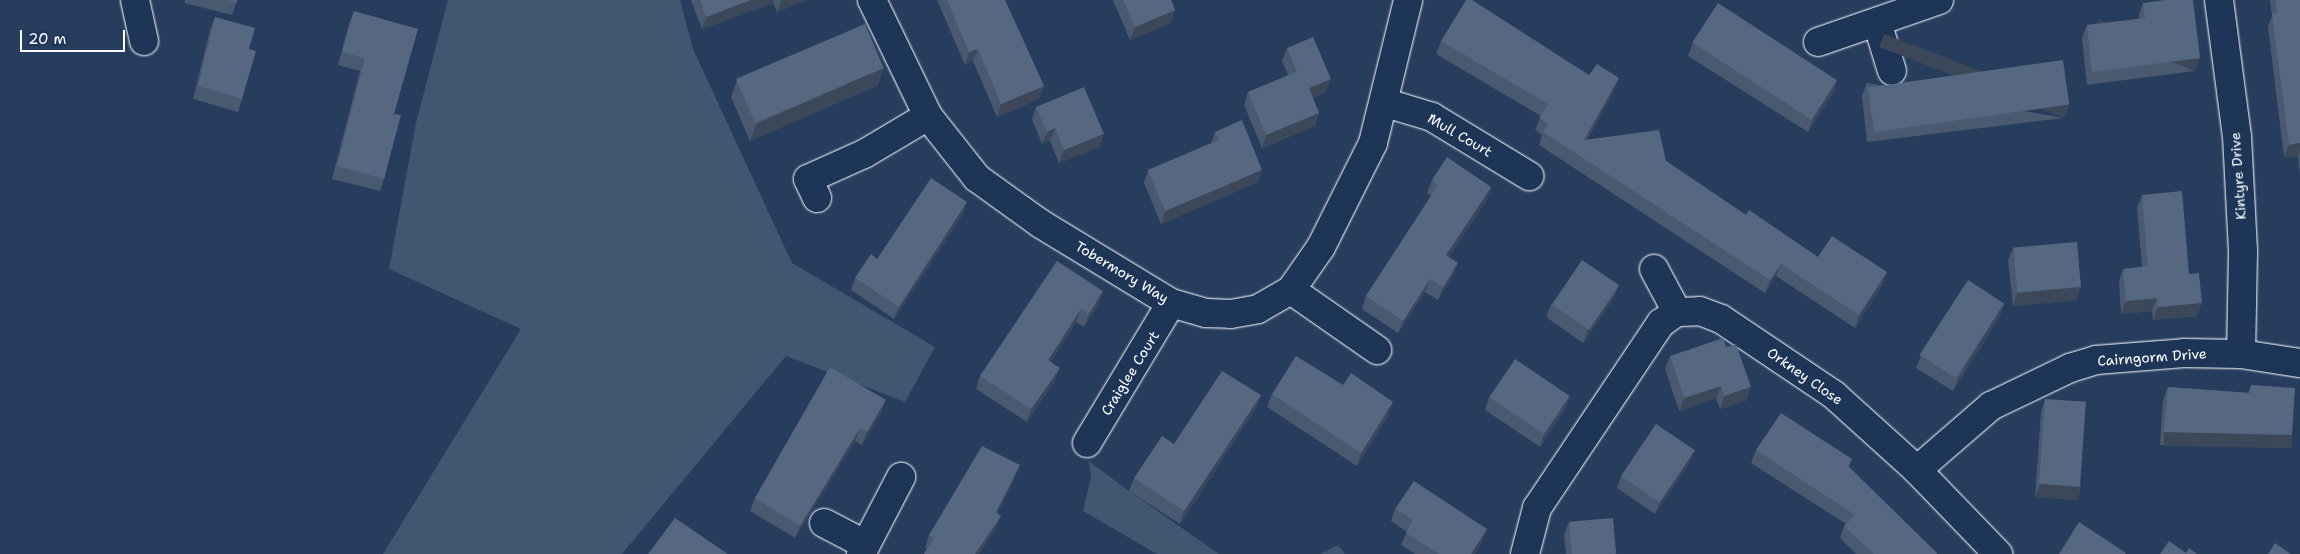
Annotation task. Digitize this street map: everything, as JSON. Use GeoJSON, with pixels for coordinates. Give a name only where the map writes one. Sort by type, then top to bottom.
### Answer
{"type":"FeatureCollection","features":[{"type":"Feature","properties":{"kind":"street"},"geometry":{"type":"LineString","coordinates":[[135,0],[144,40]]}},
{"type":"Feature","properties":{"kind":"street","name":"Tobermory Way"},"geometry":{"type":"LineString","coordinates":[[872,0],[928,116],[977,178],[1041,224],[1171,302],[1206,313],[1231,314],[1258,309],[1291,290],[1355,184],[1386,104],[1408,0]]}},
{"type":"Feature","properties":{"kind":"street"},"geometry":{"type":"LineString","coordinates":[[1818,42],[1939,0]]}},
{"type":"Feature","properties":{"kind":"street","name":"Kintyre Drive"},"geometry":{"type":"LineString","coordinates":[[2219,0],[2237,136],[2243,252],[2241,354]]}},
{"type":"Feature","properties":{"kind":"street"},"geometry":{"type":"LineString","coordinates":[[1877,22],[1892,71]]}},
{"type":"Feature","properties":{"kind":"street","name":"Mull Court"},"geometry":{"type":"LineString","coordinates":[[1386,104],[1432,117],[1529,176]]}},
{"type":"Feature","properties":{"kind":"street"},"geometry":{"type":"LineString","coordinates":[[817,198],[808,179],[864,154],[928,116]]}},
{"type":"Feature","properties":{"kind":"street"},"geometry":{"type":"LineString","coordinates":[[1525,554],[1537,508],[1661,323],[1677,312],[1654,269]]}},
{"type":"Feature","properties":{"kind":"street"},"geometry":{"type":"LineString","coordinates":[[1291,290],[1377,350]]}},
{"type":"Feature","properties":{"kind":"street","name":"Craiglee Court"},"geometry":{"type":"LineString","coordinates":[[1087,443],[1171,302]]}},
{"type":"Feature","properties":{"kind":"street","name":"Orkney Close"},"geometry":{"type":"LineString","coordinates":[[1677,312],[1700,311],[1729,324],[1834,395],[1917,470],[1998,554]]}},
{"type":"Feature","properties":{"kind":"street","name":"Cairngorm Drive"},"geometry":{"type":"LineString","coordinates":[[1917,470],[1991,406],[2070,368],[2134,356],[2241,354],[2300,362]]}},
{"type":"Feature","properties":{"kind":"street"},"geometry":{"type":"LineString","coordinates":[[824,523],[863,549],[901,477]]}},
{"type":"Feature","properties":{"kind":"shaded area"},"geometry":{"type":"Polygon","coordinates":[[[448,0],[680,0],[693,49],[792,263],[935,347],[905,402],[786,356],[622,554],[383,554],[521,329],[389,269],[416,123],[448,0]]]}},
{"type":"Feature","properties":{"kind":"shaded area"},"geometry":{"type":"Polygon","coordinates":[[[1089,461],[1219,554],[1157,554],[1083,511],[1091,477],[1089,461]]]}},
{"type":"Feature","properties":{"kind":"shaded area"},"geometry":{"type":"Polygon","coordinates":[[[1338,545],[1345,554],[1320,554],[1338,545]]]}},
{"type":"Feature","properties":{"kind":"building"},"geometry":{"type":"Polygon","coordinates":[[[700,0],[751,0],[706,17],[700,0]]]}},
{"type":"Feature","properties":{"kind":"building"},"geometry":{"type":"Polygon","coordinates":[[[947,0],[1005,0],[1044,86],[1001,104],[978,49],[969,52],[947,0]]]}},
{"type":"Feature","properties":{"kind":"building"},"geometry":{"type":"Polygon","coordinates":[[[1123,0],[1171,0],[1175,10],[1135,27],[1123,0]]]}},
{"type":"Feature","properties":{"kind":"building"},"geometry":{"type":"Polygon","coordinates":[[[1466,0],[1472,0],[1589,75],[1597,64],[1619,78],[1584,140],[1659,130],[1666,161],[1746,215],[1749,210],[1818,257],[1832,236],[1887,272],[1859,315],[1781,264],[1770,280],[1543,132],[1549,124],[1539,118],[1548,104],[1441,41],[1466,0]]]}},
{"type":"Feature","properties":{"kind":"building"},"geometry":{"type":"Polygon","coordinates":[[[2165,0],[2193,0],[2200,58],[2092,72],[2087,25],[2145,18],[2143,3],[2165,0]]]}},
{"type":"Feature","properties":{"kind":"building"},"geometry":{"type":"Polygon","coordinates":[[[2276,0],[2300,0],[2300,143],[2289,145],[2272,13],[2277,13],[2276,0]]]}},
{"type":"Feature","properties":{"kind":"building"},"geometry":{"type":"Polygon","coordinates":[[[1718,3],[1837,80],[1811,120],[1692,42],[1718,3]]]}},
{"type":"Feature","properties":{"kind":"building"},"geometry":{"type":"Polygon","coordinates":[[[354,11],[418,29],[394,114],[401,115],[384,179],[337,166],[365,58],[342,52],[354,11]]]}},
{"type":"Feature","properties":{"kind":"building"},"geometry":{"type":"Polygon","coordinates":[[[215,17],[255,28],[249,49],[256,51],[242,99],[198,86],[215,17]]]}},
{"type":"Feature","properties":{"kind":"building"},"geometry":{"type":"Polygon","coordinates":[[[865,24],[884,68],[755,123],[736,79],[865,24]]]}},
{"type":"Feature","properties":{"kind":"building"},"geometry":{"type":"Polygon","coordinates":[[[1313,37],[1331,79],[1309,88],[1319,113],[1266,135],[1248,92],[1297,72],[1287,48],[1313,37]]]}},
{"type":"Feature","properties":{"kind":"building"},"geometry":{"type":"Polygon","coordinates":[[[2063,60],[2069,105],[1874,132],[1868,87],[2063,60]]]}},
{"type":"Feature","properties":{"kind":"building"},"geometry":{"type":"Polygon","coordinates":[[[1084,87],[1104,134],[1064,150],[1055,128],[1047,132],[1036,107],[1084,87]]]}},
{"type":"Feature","properties":{"kind":"building"},"geometry":{"type":"Polygon","coordinates":[[[1242,120],[1262,170],[1165,211],[1148,170],[1219,140],[1215,132],[1242,120]]]}},
{"type":"Feature","properties":{"kind":"building"},"geometry":{"type":"Polygon","coordinates":[[[1447,157],[1491,187],[1446,255],[1458,263],[1443,287],[1430,279],[1403,321],[1366,296],[1438,185],[1432,180],[1447,157]]]}},
{"type":"Feature","properties":{"kind":"building"},"geometry":{"type":"Polygon","coordinates":[[[931,178],[967,202],[899,307],[855,278],[871,254],[877,259],[931,178]]]}},
{"type":"Feature","properties":{"kind":"building"},"geometry":{"type":"Polygon","coordinates":[[[2182,191],[2189,274],[2199,273],[2202,303],[2158,307],[2157,298],[2126,301],[2123,269],[2148,266],[2142,195],[2182,191]]]}},
{"type":"Feature","properties":{"kind":"building"},"geometry":{"type":"Polygon","coordinates":[[[2077,242],[2081,287],[2017,292],[2013,248],[2077,242]]]}},
{"type":"Feature","properties":{"kind":"building"},"geometry":{"type":"Polygon","coordinates":[[[1582,260],[1619,285],[1589,330],[1552,305],[1582,260]]]}},
{"type":"Feature","properties":{"kind":"building"},"geometry":{"type":"Polygon","coordinates":[[[1057,261],[1103,291],[1089,314],[1081,309],[1048,360],[1060,368],[1031,409],[980,376],[1057,261]]]}},
{"type":"Feature","properties":{"kind":"building"},"geometry":{"type":"Polygon","coordinates":[[[1968,280],[2004,303],[1956,378],[1920,355],[1968,280]]]}},
{"type":"Feature","properties":{"kind":"building"},"geometry":{"type":"Polygon","coordinates":[[[1723,338],[1726,347],[1736,344],[1751,387],[1724,396],[1721,386],[1684,398],[1670,356],[1723,338]]]}},
{"type":"Feature","properties":{"kind":"building"},"geometry":{"type":"Polygon","coordinates":[[[1296,356],[1343,385],[1351,373],[1393,402],[1361,453],[1272,394],[1296,356]]]}},
{"type":"Feature","properties":{"kind":"building"},"geometry":{"type":"Polygon","coordinates":[[[1515,359],[1570,396],[1544,434],[1489,397],[1515,359]]]}},
{"type":"Feature","properties":{"kind":"building"},"geometry":{"type":"Polygon","coordinates":[[[830,367],[886,400],[867,432],[860,428],[800,526],[755,498],[830,367]]]}},
{"type":"Feature","properties":{"kind":"building"},"geometry":{"type":"Polygon","coordinates":[[[1222,371],[1261,395],[1184,511],[1134,478],[1162,436],[1174,444],[1222,371]]]}},
{"type":"Feature","properties":{"kind":"building"},"geometry":{"type":"Polygon","coordinates":[[[2251,385],[2295,388],[2292,435],[2164,432],[2168,387],[2250,393],[2251,385]]]}},
{"type":"Feature","properties":{"kind":"building"},"geometry":{"type":"Polygon","coordinates":[[[2045,399],[2086,402],[2080,487],[2039,484],[2045,399]]]}},
{"type":"Feature","properties":{"kind":"building"},"geometry":{"type":"Polygon","coordinates":[[[1781,413],[1852,459],[1848,466],[1937,553],[1874,554],[1844,526],[1855,515],[1756,450],[1781,413]]]}},
{"type":"Feature","properties":{"kind":"building"},"geometry":{"type":"Polygon","coordinates":[[[1656,424],[1695,450],[1660,503],[1621,476],[1656,424]]]}},
{"type":"Feature","properties":{"kind":"building"},"geometry":{"type":"Polygon","coordinates":[[[982,446],[1020,465],[996,512],[1001,516],[975,554],[924,554],[934,538],[929,535],[982,446]]]}},
{"type":"Feature","properties":{"kind":"building"},"geometry":{"type":"Polygon","coordinates":[[[1414,481],[1487,529],[1471,554],[1439,554],[1406,533],[1413,520],[1395,509],[1414,481]]]}},
{"type":"Feature","properties":{"kind":"building"},"geometry":{"type":"Polygon","coordinates":[[[675,518],[728,554],[648,554],[675,518]]]}},
{"type":"Feature","properties":{"kind":"building"},"geometry":{"type":"Polygon","coordinates":[[[1613,518],[1616,554],[1572,554],[1569,522],[1613,518]]]}},
{"type":"Feature","properties":{"kind":"building"},"geometry":{"type":"Polygon","coordinates":[[[2079,522],[2126,553],[2059,554],[2079,522]]]}},
{"type":"Feature","properties":{"kind":"building"},"geometry":{"type":"Polygon","coordinates":[[[2169,541],[2186,553],[2189,548],[2197,554],[2160,554],[2169,541]]]}},
{"type":"Feature","properties":{"kind":"building"},"geometry":{"type":"Polygon","coordinates":[[[2275,543],[2291,554],[2268,554],[2275,543]]]}}]}
